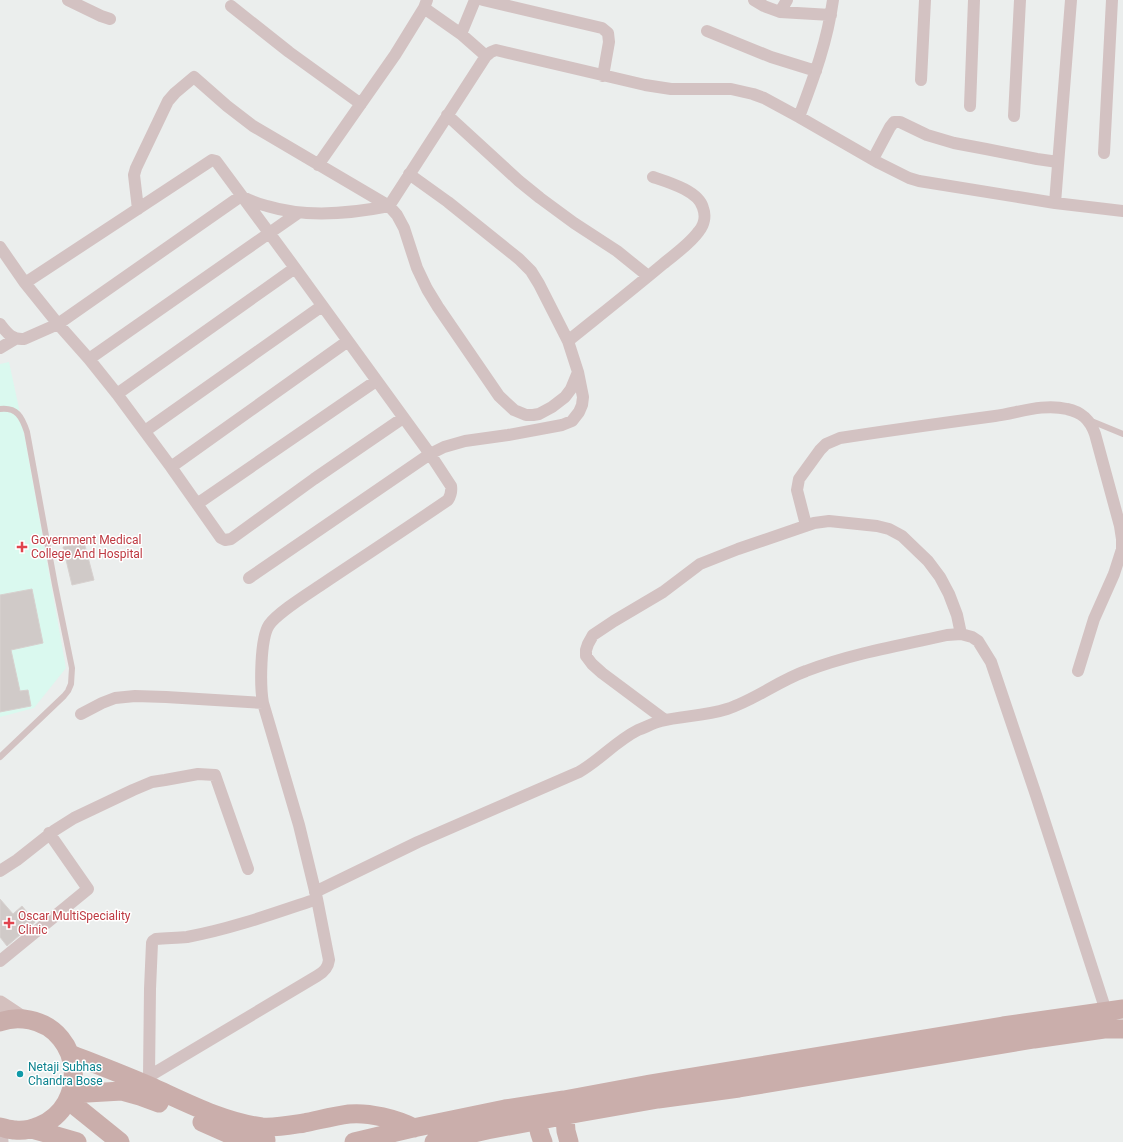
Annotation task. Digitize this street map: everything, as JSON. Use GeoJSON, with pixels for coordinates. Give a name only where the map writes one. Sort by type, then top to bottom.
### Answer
{"type":"FeatureCollection","features":[{"type":"Feature","properties":{"kind":"main road"},"geometry":{"type":"LineString","coordinates":[[0,1004],[21,1018]]}},
{"type":"Feature","properties":{"kind":"main road"},"geometry":{"type":"LineString","coordinates":[[565,1108],[666,1081],[1003,1026],[1114,1010]]}},
{"type":"Feature","properties":{"kind":"main road"},"geometry":{"type":"LineString","coordinates":[[0,1022],[21,1018],[37,1021],[51,1029],[62,1040],[70,1054],[74,1069],[73,1085],[69,1097],[59,1113],[46,1123],[15,1131]]}},
{"type":"Feature","properties":{"kind":"main road"},"geometry":{"type":"LineString","coordinates":[[70,1054],[144,1079],[201,1109],[245,1124],[264,1127],[286,1126],[350,1114],[363,1114],[394,1120],[413,1128],[433,1142],[487,1130],[536,1113],[565,1108],[658,1099],[740,1088],[1034,1039],[1123,1029]]}},
{"type":"Feature","properties":{"kind":"main road"},"geometry":{"type":"LineString","coordinates":[[69,1097],[122,1091],[140,1096],[229,1134],[265,1140],[286,1139],[353,1127],[376,1116]]}},
{"type":"Feature","properties":{"kind":"main road"},"geometry":{"type":"LineString","coordinates":[[69,1097],[120,1142]]}},
{"type":"Feature","properties":{"kind":"main road"},"geometry":{"type":"LineString","coordinates":[[565,1108],[566,1131],[569,1142]]}},
{"type":"Feature","properties":{"kind":"main road"},"geometry":{"type":"LineString","coordinates":[[354,1142],[505,1109],[536,1113]]}},
{"type":"Feature","properties":{"kind":"main road"},"geometry":{"type":"LineString","coordinates":[[536,1113],[543,1142]]}},
{"type":"Feature","properties":{"kind":"main road"},"geometry":{"type":"LineString","coordinates":[[15,1131],[77,1142]]}},
{"type":"Feature","properties":{"kind":"street"},"geometry":{"type":"LineString","coordinates":[[68,0],[106,19],[110,19]]}},
{"type":"Feature","properties":{"kind":"street"},"geometry":{"type":"LineString","coordinates":[[461,34],[475,0]]}},
{"type":"Feature","properties":{"kind":"street"},"geometry":{"type":"LineString","coordinates":[[483,0],[602,28],[608,33],[609,42],[603,76]]}},
{"type":"Feature","properties":{"kind":"street"},"geometry":{"type":"LineString","coordinates":[[754,0],[764,6],[780,12],[831,15]]}},
{"type":"Feature","properties":{"kind":"street"},"geometry":{"type":"LineString","coordinates":[[780,12],[787,0]]}},
{"type":"Feature","properties":{"kind":"street"},"geometry":{"type":"LineString","coordinates":[[799,117],[821,58],[833,0]]}},
{"type":"Feature","properties":{"kind":"street"},"geometry":{"type":"LineString","coordinates":[[920,80],[925,0]]}},
{"type":"Feature","properties":{"kind":"street"},"geometry":{"type":"LineString","coordinates":[[970,106],[974,0]]}},
{"type":"Feature","properties":{"kind":"street"},"geometry":{"type":"LineString","coordinates":[[1014,116],[1020,0]]}},
{"type":"Feature","properties":{"kind":"street"},"geometry":{"type":"LineString","coordinates":[[1055,203],[1071,0]]}},
{"type":"Feature","properties":{"kind":"street"},"geometry":{"type":"LineString","coordinates":[[1104,153],[1112,0]]}},
{"type":"Feature","properties":{"kind":"street"},"geometry":{"type":"LineString","coordinates":[[318,165],[395,55],[425,4],[486,56]]}},
{"type":"Feature","properties":{"kind":"street"},"geometry":{"type":"LineString","coordinates":[[231,6],[289,52],[361,104]]}},
{"type":"Feature","properties":{"kind":"street"},"geometry":{"type":"LineString","coordinates":[[707,30],[771,57],[816,71]]}},
{"type":"Feature","properties":{"kind":"street"},"geometry":{"type":"LineString","coordinates":[[241,196],[268,207],[298,213],[353,212],[389,206],[486,56],[496,50],[646,85],[671,89],[731,89],[752,94],[764,98],[873,159],[909,178],[919,181],[1055,203],[1123,211]]}},
{"type":"Feature","properties":{"kind":"street"},"geometry":{"type":"LineString","coordinates":[[138,209],[134,175],[136,168],[168,101],[194,76],[227,106],[253,126],[389,206],[397,215],[404,228],[417,268],[438,307],[499,396],[514,410],[526,415],[533,415],[552,407],[565,397],[571,389],[578,372]]}},
{"type":"Feature","properties":{"kind":"street"},"geometry":{"type":"LineString","coordinates":[[447,115],[540,198],[574,223],[617,251],[648,276]]}},
{"type":"Feature","properties":{"kind":"street"},"geometry":{"type":"LineString","coordinates":[[873,159],[890,127],[894,122],[900,122],[926,135],[954,143],[1058,162]]}},
{"type":"Feature","properties":{"kind":"street"},"geometry":{"type":"LineString","coordinates":[[25,283],[214,160],[295,268],[430,454],[451,486],[452,492],[448,500],[278,616],[269,625],[265,636],[263,650],[262,693],[299,826],[316,895],[329,960],[328,967],[323,973],[122,1091]]}},
{"type":"Feature","properties":{"kind":"street"},"geometry":{"type":"LineString","coordinates":[[249,578],[430,454],[444,446],[562,425],[572,421],[582,405],[582,393],[578,372],[568,341],[539,284],[530,271],[519,259],[448,202],[409,174]]}},
{"type":"Feature","properties":{"kind":"street"},"geometry":{"type":"LineString","coordinates":[[568,341],[648,276],[699,232],[704,224],[704,208],[701,202],[689,192],[653,177]]}},
{"type":"Feature","properties":{"kind":"street"},"geometry":{"type":"LineString","coordinates":[[0,348],[15,339],[24,339],[58,324],[241,196]]}},
{"type":"Feature","properties":{"kind":"street"},"geometry":{"type":"LineString","coordinates":[[89,359],[298,213]]}},
{"type":"Feature","properties":{"kind":"street"},"geometry":{"type":"LineString","coordinates":[[0,247],[25,283],[117,394],[221,538],[225,540],[231,539],[314,479],[403,418]]}},
{"type":"Feature","properties":{"kind":"street"},"geometry":{"type":"LineString","coordinates":[[117,394],[295,268]]}},
{"type":"Feature","properties":{"kind":"street"},"geometry":{"type":"LineString","coordinates":[[145,431],[322,306]]}},
{"type":"Feature","properties":{"kind":"street"},"geometry":{"type":"LineString","coordinates":[[0,324],[15,339]]}},
{"type":"Feature","properties":{"kind":"street"},"geometry":{"type":"LineString","coordinates":[[171,467],[348,342]]}},
{"type":"Feature","properties":{"kind":"street"},"geometry":{"type":"LineString","coordinates":[[197,504],[376,381]]}},
{"type":"Feature","properties":{"kind":"street"},"geometry":{"type":"LineString","coordinates":[[806,526],[797,490],[799,479],[820,450],[832,441],[848,437],[997,416],[1041,408],[1066,408],[1076,412],[1088,420],[1095,434],[1121,520],[1122,539],[1120,558],[1094,620],[1078,671]]}},
{"type":"Feature","properties":{"kind":"street"},"geometry":{"type":"LineString","coordinates":[[665,720],[592,664],[586,656],[586,650],[593,636],[614,621],[663,592],[700,564],[738,549],[814,523],[829,521],[851,522],[889,529],[902,536],[928,561],[940,578],[949,594],[957,615],[961,634]]}},
{"type":"Feature","properties":{"kind":"street"},"geometry":{"type":"LineString","coordinates":[[144,1079],[152,943],[156,939],[188,936],[251,921],[316,895],[418,842],[579,772],[595,762],[626,736],[651,724],[665,720],[708,714],[741,704],[805,671],[836,661],[940,637],[961,634],[972,637],[978,641],[990,662],[1036,795],[1114,1010]]}},
{"type":"Feature","properties":{"kind":"street"},"geometry":{"type":"LineString","coordinates":[[81,714],[115,698],[135,696],[264,703]]}},
{"type":"Feature","properties":{"kind":"street"},"geometry":{"type":"LineString","coordinates":[[0,871],[18,860],[49,833],[74,818],[152,782],[198,774],[215,775],[248,869]]}},
{"type":"Feature","properties":{"kind":"street"},"geometry":{"type":"LineString","coordinates":[[0,962],[88,889],[49,833]]}},
{"type":"Feature","properties":{"kind":"street"},"geometry":{"type":"LineString","coordinates":[[1,1142],[15,1131]]}},
{"type":"Feature","properties":{"kind":"lane"},"geometry":{"type":"LineString","coordinates":[[0,409],[10,409],[17,412],[24,422],[27,432],[72,668],[71,684],[64,696],[0,757]]}},
{"type":"Feature","properties":{"kind":"lane"},"geometry":{"type":"LineString","coordinates":[[1088,420],[1123,434]]}},
{"type":"Feature","properties":{"kind":"shaded area","name":"Government Medical College And Hospital"},"geometry":{"type":"Polygon","coordinates":[[[9,362],[23,427],[66,668],[34,708],[0,717],[0,364],[9,362]]]}},
{"type":"Feature","properties":{"kind":"building"},"geometry":{"type":"Polygon","coordinates":[[[84,542],[94,580],[72,585],[63,547],[84,542]]]}},
{"type":"Feature","properties":{"kind":"building"},"geometry":{"type":"Polygon","coordinates":[[[32,589],[43,643],[11,650],[20,691],[28,690],[31,706],[0,712],[0,595],[32,589]]]}},
{"type":"Feature","properties":{"kind":"building"},"geometry":{"type":"Polygon","coordinates":[[[0,899],[13,914],[22,906],[35,922],[7,946],[0,937],[0,899]]]}},
{"type":"Feature","properties":{"kind":"place","name":"Government Medical College And Hospital"},"geometry":{"type":"Point","coordinates":[22,547]}},
{"type":"Feature","properties":{"kind":"place","name":"Oscar MultiSpeciality Clinic"},"geometry":{"type":"Point","coordinates":[9,923]}},
{"type":"Feature","properties":{"kind":"place","name":"Netaji Subhas Chandra Bose"},"geometry":{"type":"Point","coordinates":[20,1074]}}]}
